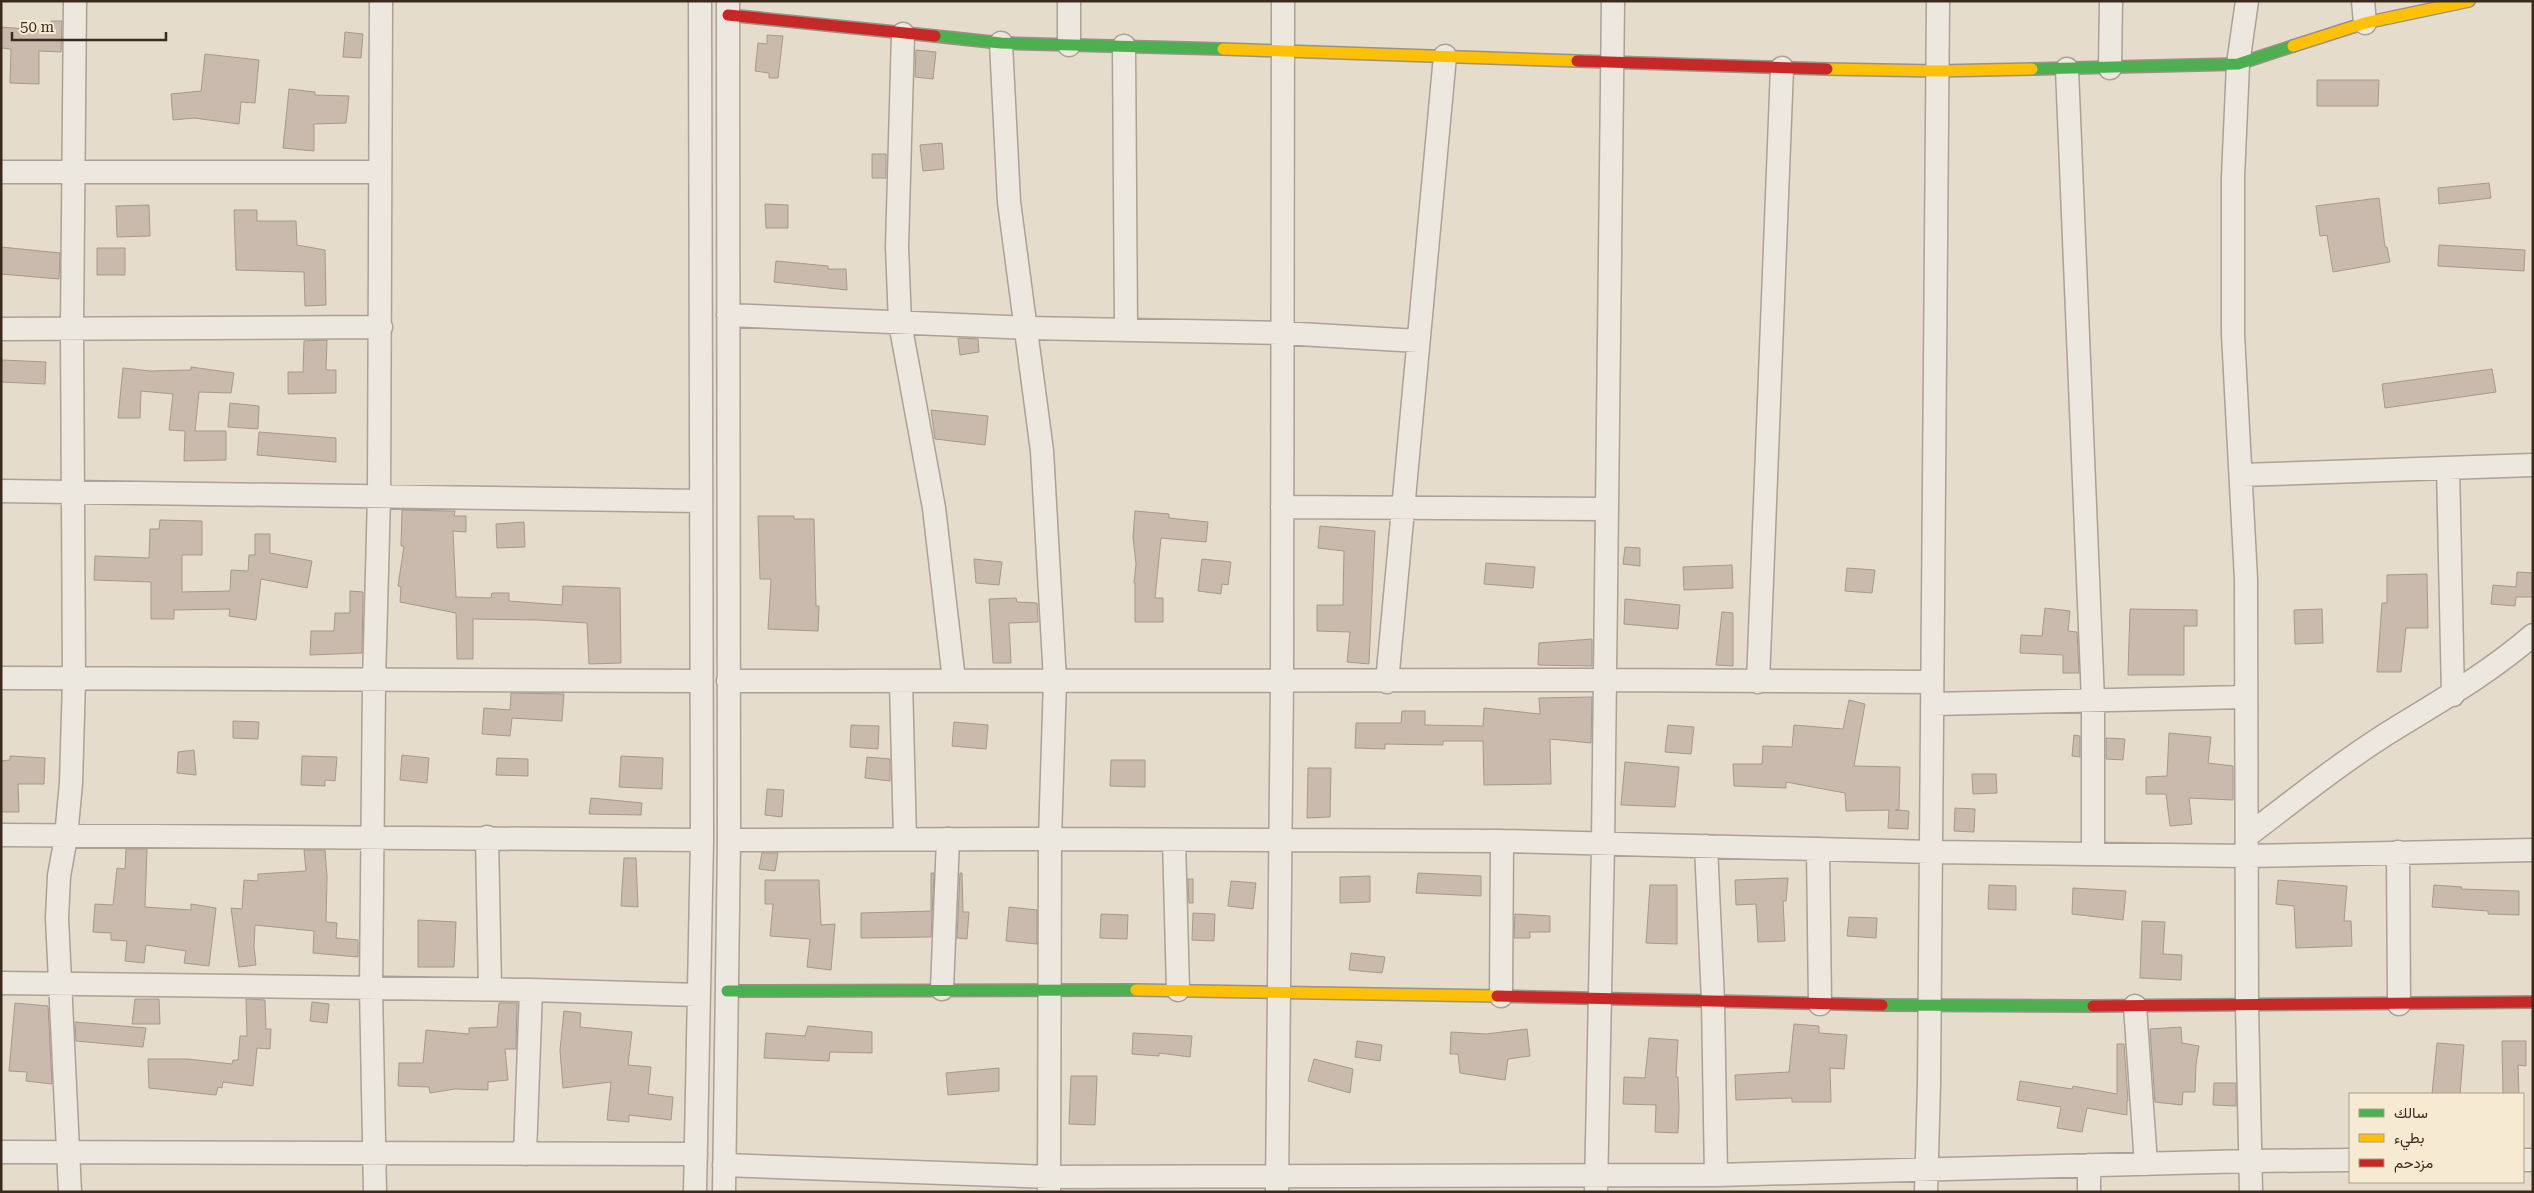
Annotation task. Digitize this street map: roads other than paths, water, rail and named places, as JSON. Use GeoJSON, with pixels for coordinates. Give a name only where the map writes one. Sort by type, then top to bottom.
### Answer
{"type":"FeatureCollection","features":[{"type":"Feature","properties":{"kind":"street"},"geometry":{"type":"LineString","coordinates":[[70,1192],[57,927],[59,876],[66,837],[71,783],[74,680],[72,329],[75,1]]}},
{"type":"Feature","properties":{"kind":"street"},"geometry":{"type":"LineString","coordinates":[[375,1192],[371,988],[374,836],[374,682],[381,327],[381,1]]}},
{"type":"Feature","properties":{"kind":"street"},"geometry":{"type":"LineString","coordinates":[[695,1192],[702,840],[700,681],[700,1]]}},
{"type":"Feature","properties":{"kind":"street"},"geometry":{"type":"LineString","coordinates":[[1070,1],[1070,45]]}},
{"type":"Feature","properties":{"kind":"street"},"geometry":{"type":"LineString","coordinates":[[1277,1183],[1282,680],[1283,1]]}},
{"type":"Feature","properties":{"kind":"street"},"geometry":{"type":"LineString","coordinates":[[1596,1183],[1603,844],[1613,1]]}},
{"type":"Feature","properties":{"kind":"street"},"geometry":{"type":"LineString","coordinates":[[1926,1181],[1930,1006],[1938,1]]}},
{"type":"Feature","properties":{"kind":"street"},"geometry":{"type":"LineString","coordinates":[[2110,68],[2111,1]]}},
{"type":"Feature","properties":{"kind":"street"},"geometry":{"type":"LineString","coordinates":[[2247,1],[2238,64],[2232,177],[2233,334],[2246,579],[2247,1006],[2252,1192]]}},
{"type":"Feature","properties":{"kind":"street"},"geometry":{"type":"LineString","coordinates":[[724,1192],[729,840],[728,8],[903,34],[1001,43],[1283,50],[1782,68],[1937,71],[2067,70],[2238,64],[2364,12],[2469,1]]}},
{"type":"Feature","properties":{"kind":"street"},"geometry":{"type":"LineString","coordinates":[[903,34],[897,247],[900,323],[934,508],[954,680]]}},
{"type":"Feature","properties":{"kind":"street"},"geometry":{"type":"LineString","coordinates":[[1001,43],[1008,202],[1027,328],[1042,451],[1055,680],[1050,839],[1051,989],[1041,1184]]}},
{"type":"Feature","properties":{"kind":"street"},"geometry":{"type":"LineString","coordinates":[[1124,46],[1126,330]]}},
{"type":"Feature","properties":{"kind":"street"},"geometry":{"type":"LineString","coordinates":[[1387,682],[1445,56]]}},
{"type":"Feature","properties":{"kind":"street"},"geometry":{"type":"LineString","coordinates":[[1758,682],[1782,68]]}},
{"type":"Feature","properties":{"kind":"street"},"geometry":{"type":"LineString","coordinates":[[2067,70],[2093,700],[2092,854]]}},
{"type":"Feature","properties":{"kind":"street"},"geometry":{"type":"LineString","coordinates":[[1,172],[380,172]]}},
{"type":"Feature","properties":{"kind":"street"},"geometry":{"type":"LineString","coordinates":[[728,316],[1027,328],[1282,333],[1418,341]]}},
{"type":"Feature","properties":{"kind":"street"},"geometry":{"type":"LineString","coordinates":[[1,329],[381,327]]}},
{"type":"Feature","properties":{"kind":"street"},"geometry":{"type":"LineString","coordinates":[[2241,475],[2533,465]]}},
{"type":"Feature","properties":{"kind":"street"},"geometry":{"type":"LineString","coordinates":[[2448,468],[2453,695]]}},
{"type":"Feature","properties":{"kind":"street"},"geometry":{"type":"LineString","coordinates":[[1,491],[701,501]]}},
{"type":"Feature","properties":{"kind":"street"},"geometry":{"type":"LineString","coordinates":[[1282,506],[1606,509]]}},
{"type":"Feature","properties":{"kind":"street"},"geometry":{"type":"LineString","coordinates":[[2247,846],[2338,767],[2453,695],[2509,655],[2533,635]]}},
{"type":"Feature","properties":{"kind":"street"},"geometry":{"type":"LineString","coordinates":[[1,678],[374,682],[700,681]]}},
{"type":"Feature","properties":{"kind":"street"},"geometry":{"type":"LineString","coordinates":[[728,681],[1282,680],[1387,682],[1604,680],[1758,682],[1932,693],[2093,700],[2246,696]]}},
{"type":"Feature","properties":{"kind":"street"},"geometry":{"type":"LineString","coordinates":[[901,681],[905,839]]}},
{"type":"Feature","properties":{"kind":"street"},"geometry":{"type":"LineString","coordinates":[[1,835],[66,837],[374,836],[702,840]]}},
{"type":"Feature","properties":{"kind":"street"},"geometry":{"type":"LineString","coordinates":[[487,837],[490,989]]}},
{"type":"Feature","properties":{"kind":"street"},"geometry":{"type":"LineString","coordinates":[[942,989],[948,839]]}},
{"type":"Feature","properties":{"kind":"street"},"geometry":{"type":"LineString","coordinates":[[729,840],[1502,841],[1931,852],[2092,854],[2247,846],[2398,852],[2533,850]]}},
{"type":"Feature","properties":{"kind":"street"},"geometry":{"type":"LineString","coordinates":[[1174,840],[1178,990]]}},
{"type":"Feature","properties":{"kind":"street"},"geometry":{"type":"LineString","coordinates":[[1501,996],[1502,841]]}},
{"type":"Feature","properties":{"kind":"street"},"geometry":{"type":"LineString","coordinates":[[1706,846],[1713,1001],[1716,1175]]}},
{"type":"Feature","properties":{"kind":"street"},"geometry":{"type":"LineString","coordinates":[[1818,849],[1820,1004]]}},
{"type":"Feature","properties":{"kind":"street"},"geometry":{"type":"LineString","coordinates":[[2398,852],[2399,1004]]}},
{"type":"Feature","properties":{"kind":"street"},"geometry":{"type":"LineString","coordinates":[[1,983],[490,989],[698,996]]}},
{"type":"Feature","properties":{"kind":"street"},"geometry":{"type":"LineString","coordinates":[[726,991],[942,989],[1278,991],[1930,1006],[2247,1006],[2533,1002]]}},
{"type":"Feature","properties":{"kind":"street"},"geometry":{"type":"LineString","coordinates":[[525,1154],[531,990]]}},
{"type":"Feature","properties":{"kind":"street"},"geometry":{"type":"LineString","coordinates":[[2135,1006],[2146,1164]]}},
{"type":"Feature","properties":{"kind":"street"},"geometry":{"type":"LineString","coordinates":[[1,1152],[696,1154]]}},
{"type":"Feature","properties":{"kind":"street"},"geometry":{"type":"LineString","coordinates":[[724,1164],[1041,1184],[1596,1183],[1716,1175],[1926,1181],[2089,1165],[2349,1160]]}},
{"type":"Feature","properties":{"kind":"street"},"geometry":{"type":"LineString","coordinates":[[2089,1165],[2089,1192]]}}]}
